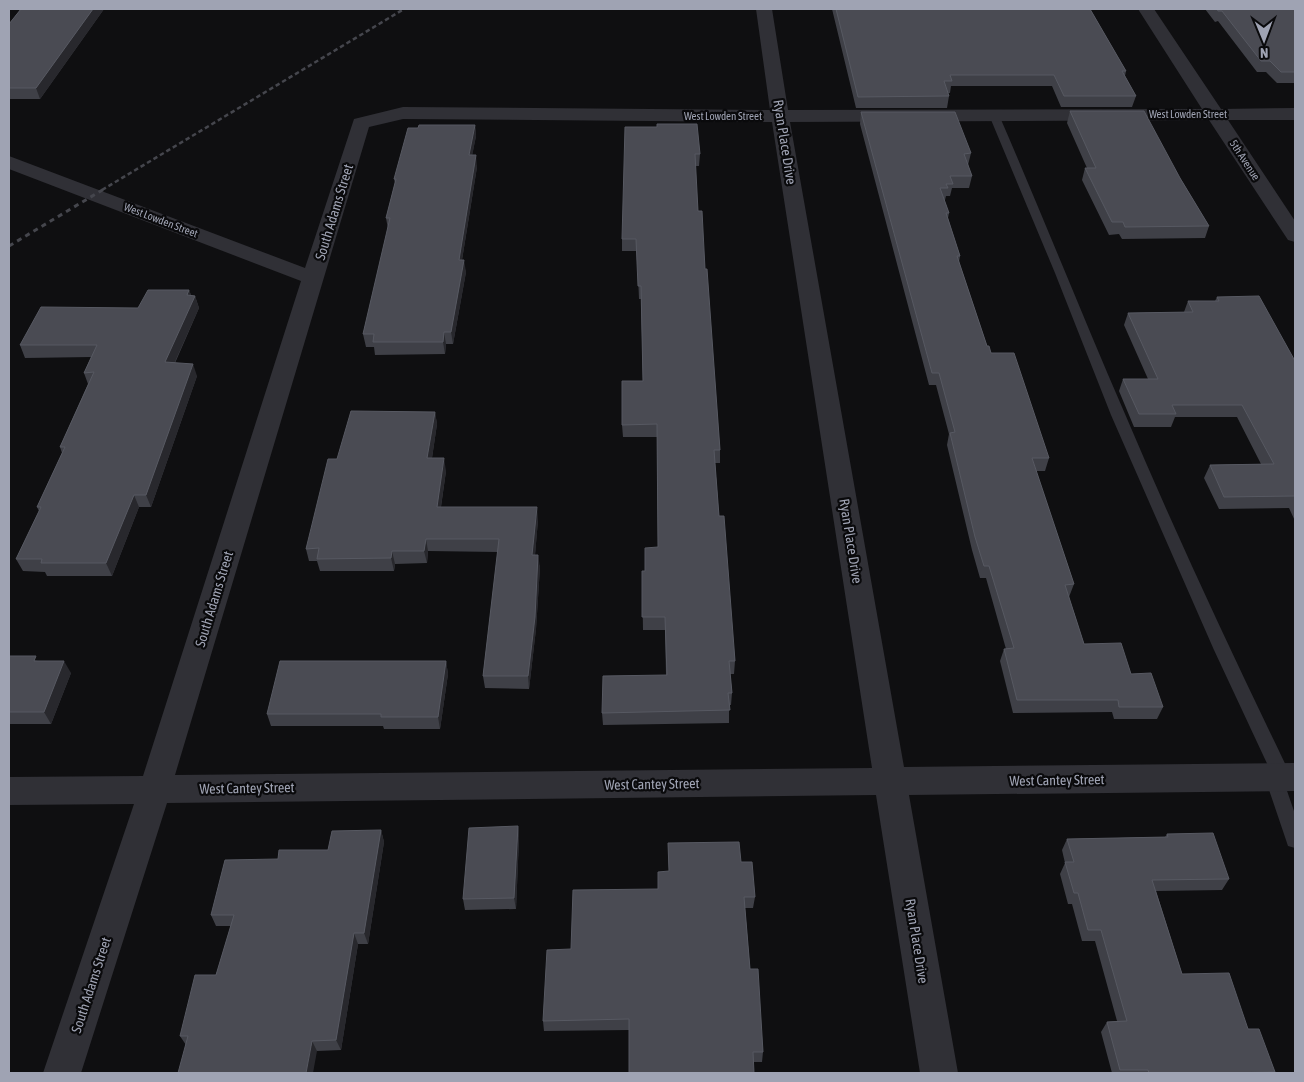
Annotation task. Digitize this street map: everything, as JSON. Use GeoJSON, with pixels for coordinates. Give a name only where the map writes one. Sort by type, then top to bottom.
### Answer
{"type":"FeatureCollection","features":[{"type":"Feature","properties":{"kind":"street","name":"Ryan Place Drive"},"geometry":{"type":"LineString","coordinates":[[764,9],[938,1073]]}},
{"type":"Feature","properties":{"kind":"street","name":"5th Avenue"},"geometry":{"type":"LineString","coordinates":[[1146,9],[1295,236]]}},
{"type":"Feature","properties":{"kind":"street","name":"West Lowden Street"},"geometry":{"type":"LineString","coordinates":[[361,123],[403,113],[780,116],[1295,114]]}},
{"type":"Feature","properties":{"kind":"street","name":"South Adams Street"},"geometry":{"type":"LineString","coordinates":[[62,1073],[155,789],[361,123]]}},
{"type":"Feature","properties":{"kind":"street","name":"West Lowden Street"},"geometry":{"type":"LineString","coordinates":[[9,162],[313,278]]}},
{"type":"Feature","properties":{"kind":"street","name":"West Cantey Street"},"geometry":{"type":"LineString","coordinates":[[9,791],[1284,778]]}},
{"type":"Feature","properties":{"kind":"lane"},"geometry":{"type":"LineString","coordinates":[[994,115],[1061,273],[1118,415],[1218,641],[1284,778],[1295,840]]}},
{"type":"Feature","properties":{"kind":"building"},"geometry":{"type":"Polygon","coordinates":[[[21,9],[93,9],[36,88],[9,88],[9,24],[21,9]]]}},
{"type":"Feature","properties":{"kind":"building"},"geometry":{"type":"Polygon","coordinates":[[[836,9],[1090,9],[1126,71],[1122,71],[1136,96],[1064,96],[1054,75],[950,75],[952,81],[944,81],[949,96],[858,97],[836,9]]]}},
{"type":"Feature","properties":{"kind":"building"},"geometry":{"type":"Polygon","coordinates":[[[1217,9],[1295,9],[1295,72],[1281,72],[1270,61],[1261,61],[1222,11],[1217,9]]]}},
{"type":"Feature","properties":{"kind":"building"},"geometry":{"type":"Polygon","coordinates":[[[1070,111],[1144,111],[1180,178],[1209,226],[1125,227],[1123,222],[1112,222],[1085,168],[1096,168],[1070,111]]]}},
{"type":"Feature","properties":{"kind":"building"},"geometry":{"type":"Polygon","coordinates":[[[861,112],[955,112],[971,153],[964,154],[972,176],[950,176],[953,184],[946,184],[948,188],[940,188],[949,213],[946,213],[960,256],[957,256],[987,346],[989,346],[991,353],[1014,353],[1049,458],[1032,458],[1074,584],[1065,585],[1084,644],[1121,643],[1131,674],[1151,673],[1163,707],[1119,707],[1118,700],[1017,700],[1004,649],[1014,648],[989,566],[984,566],[975,537],[950,433],[955,432],[939,373],[932,373],[861,112]]]}},
{"type":"Feature","properties":{"kind":"building"},"geometry":{"type":"Polygon","coordinates":[[[657,124],[697,124],[700,154],[695,154],[698,211],[702,211],[720,450],[714,450],[719,516],[724,516],[735,661],[729,661],[732,693],[728,693],[730,710],[602,713],[603,676],[667,675],[665,617],[642,617],[642,571],[645,571],[645,548],[658,547],[657,424],[622,425],[622,381],[643,381],[641,286],[638,286],[636,239],[622,239],[625,127],[657,127],[657,124]]]}},
{"type":"Feature","properties":{"kind":"building"},"geometry":{"type":"Polygon","coordinates":[[[419,125],[475,125],[469,155],[476,155],[459,260],[464,260],[451,332],[444,332],[443,342],[373,342],[374,334],[363,334],[390,218],[386,218],[396,179],[394,179],[408,128],[418,128],[419,125]]]}},
{"type":"Feature","properties":{"kind":"building"},"geometry":{"type":"Polygon","coordinates":[[[148,290],[189,290],[187,295],[195,296],[165,362],[193,364],[146,495],[134,495],[106,563],[41,563],[42,559],[16,559],[41,507],[37,507],[65,447],[60,447],[94,372],[84,373],[97,345],[20,345],[41,307],[138,308],[148,290]]]}},
{"type":"Feature","properties":{"kind":"building"},"geometry":{"type":"Polygon","coordinates":[[[1259,296],[1295,361],[1295,496],[1224,497],[1210,465],[1274,464],[1242,405],[1172,405],[1176,414],[1139,414],[1123,379],[1158,379],[1128,313],[1193,312],[1188,301],[1219,301],[1217,297],[1259,296]]]}},
{"type":"Feature","properties":{"kind":"building"},"geometry":{"type":"Polygon","coordinates":[[[351,411],[435,412],[427,458],[444,458],[437,507],[537,507],[532,555],[538,555],[535,617],[528,676],[483,676],[499,539],[426,539],[424,551],[392,551],[391,558],[317,559],[319,548],[306,549],[328,459],[337,459],[351,411]]]}},
{"type":"Feature","properties":{"kind":"building"},"geometry":{"type":"Polygon","coordinates":[[[9,656],[36,656],[34,661],[64,661],[44,712],[9,712],[9,656]]]}},
{"type":"Feature","properties":{"kind":"building"},"geometry":{"type":"Polygon","coordinates":[[[280,661],[446,661],[438,717],[381,717],[381,714],[267,714],[280,661]]]}},
{"type":"Feature","properties":{"kind":"building"},"geometry":{"type":"Polygon","coordinates":[[[518,826],[514,898],[463,899],[469,828],[518,826]]]}},
{"type":"Feature","properties":{"kind":"building"},"geometry":{"type":"Polygon","coordinates":[[[381,830],[364,933],[354,933],[336,1040],[312,1041],[306,1073],[178,1073],[188,1036],[180,1036],[195,975],[216,975],[234,915],[211,915],[225,860],[278,859],[279,850],[328,850],[332,831],[381,830]]]}},
{"type":"Feature","properties":{"kind":"building"},"geometry":{"type":"Polygon","coordinates":[[[1213,833],[1229,879],[1152,880],[1182,974],[1229,973],[1248,1029],[1259,1029],[1275,1072],[1149,1073],[1148,1070],[1120,1070],[1107,1022],[1127,1021],[1101,930],[1088,930],[1078,893],[1074,893],[1065,862],[1074,862],[1067,839],[1168,837],[1167,834],[1213,833]]]}},
{"type":"Feature","properties":{"kind":"building"},"geometry":{"type":"Polygon","coordinates":[[[739,842],[741,862],[752,862],[755,897],[744,897],[750,969],[758,969],[763,1052],[753,1052],[754,1073],[629,1073],[629,1019],[543,1021],[547,950],[571,949],[573,890],[658,889],[658,872],[669,871],[668,843],[739,842]]]}},
{"type":"Feature","properties":{"kind":"railway"},"geometry":{"type":"LineString","coordinates":[[102,190],[404,9]]}},
{"type":"Feature","properties":{"kind":"railway"},"geometry":{"type":"LineString","coordinates":[[9,246],[104,189]]}}]}
